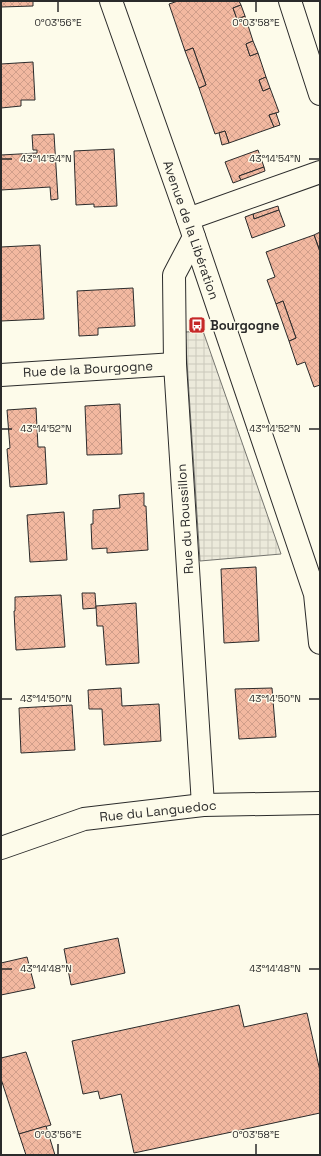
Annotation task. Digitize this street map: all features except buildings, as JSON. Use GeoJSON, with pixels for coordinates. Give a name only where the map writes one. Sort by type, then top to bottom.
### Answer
{"type":"FeatureCollection","features":[{"type":"Feature","properties":{"kind":"street","name":"Avenue de la Libération"},"geometry":{"type":"LineString","coordinates":[[112,1],[191,228],[315,594],[320,643]]}},
{"type":"Feature","properties":{"kind":"street"},"geometry":{"type":"LineString","coordinates":[[290,1],[320,94]]}},
{"type":"Feature","properties":{"kind":"street"},"geometry":{"type":"LineString","coordinates":[[191,228],[320,172]]}},
{"type":"Feature","properties":{"kind":"street","name":"Rue du Roussillon"},"geometry":{"type":"LineString","coordinates":[[191,228],[174,275],[175,364],[203,805]]}},
{"type":"Feature","properties":{"kind":"street","name":"Rue de la Bourgogne"},"geometry":{"type":"LineString","coordinates":[[1,374],[175,364]]}},
{"type":"Feature","properties":{"kind":"street","name":"Rue du Languedoc"},"geometry":{"type":"LineString","coordinates":[[1,848],[84,819],[203,805],[320,803]]}},
{"type":"Feature","properties":{"kind":"shaded area"},"geometry":{"type":"Polygon","coordinates":[[[203,331],[281,554],[200,561],[185,332],[203,331]]]}},
{"type":"Feature","properties":{"kind":"place","name":"Bourgogne"},"geometry":{"type":"Point","coordinates":[197,325]}}]}
